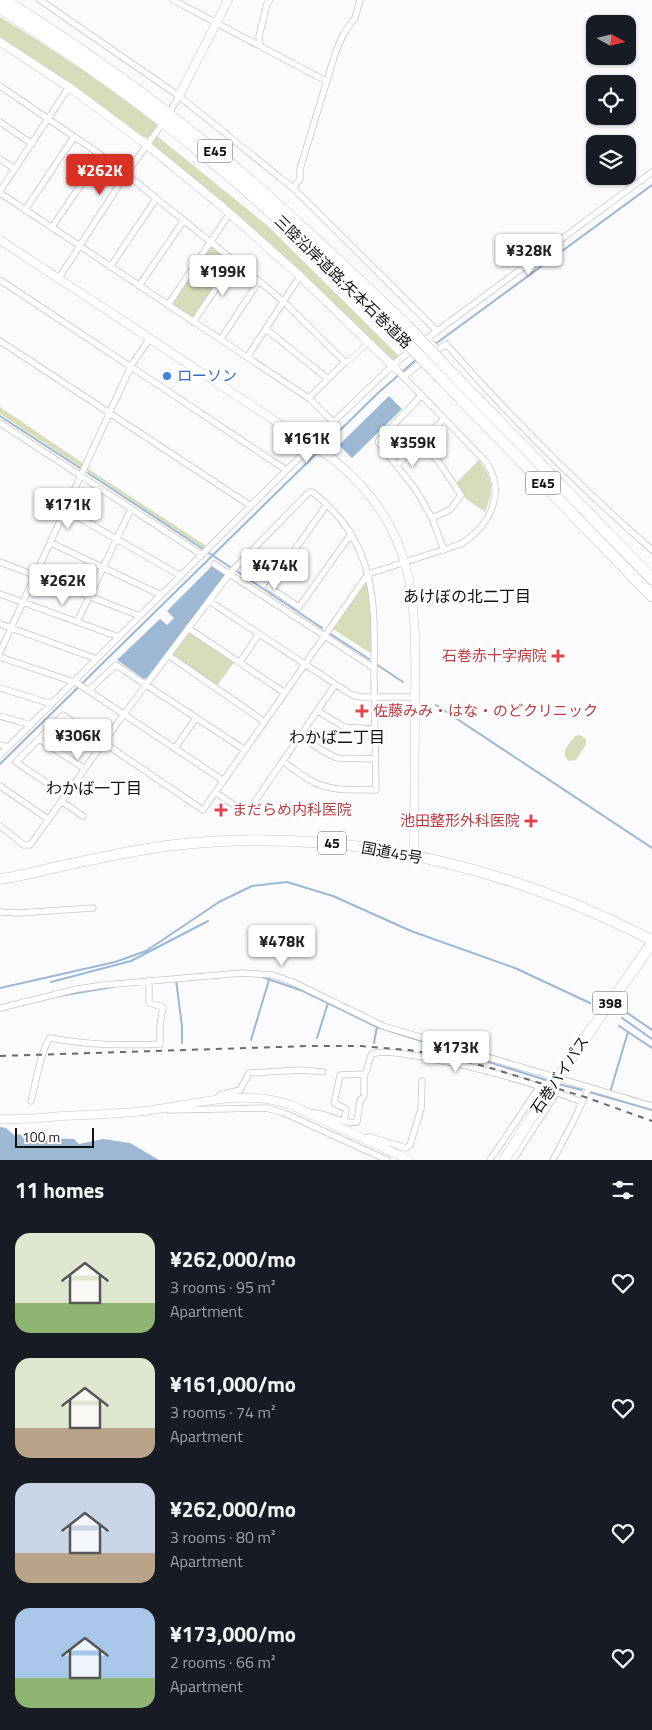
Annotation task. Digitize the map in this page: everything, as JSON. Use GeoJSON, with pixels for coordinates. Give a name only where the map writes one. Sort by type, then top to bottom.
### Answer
{"type":"FeatureCollection","features":[{"type":"Feature","properties":{"kind":"highway","name":"三陸沿岸道路;矢本石巻道路"},"geometry":{"type":"LineString","coordinates":[[4,0],[118,77],[204,142],[329,252],[402,330],[561,486],[652,579]]}},
{"type":"Feature","properties":{"kind":"highway","name":"三陸沿岸道路;矢本石巻道路"},"geometry":{"type":"LineString","coordinates":[[0,8],[113,85],[198,150],[402,330]]}},
{"type":"Feature","properties":{"kind":"highway","name":"三陸沿岸道路;矢本石巻道路"},"geometry":{"type":"LineString","coordinates":[[439,367],[605,548],[652,596]]}},
{"type":"Feature","properties":{"kind":"highway"},"geometry":{"type":"LineString","coordinates":[[561,486],[652,571]]}},
{"type":"Feature","properties":{"kind":"highway"},"geometry":{"type":"LineString","coordinates":[[605,548],[652,605]]}},
{"type":"Feature","properties":{"kind":"highway","name":"国道45号"},"geometry":{"type":"LineString","coordinates":[[0,879],[140,850],[174,845],[250,840],[332,843],[375,848],[491,875],[546,893],[601,916],[652,942]]}},
{"type":"Feature","properties":{"kind":"highway","name":"石巻バイパス"},"geometry":{"type":"LineString","coordinates":[[504,1160],[566,1064],[652,942]]}},
{"type":"Feature","properties":{"kind":"street"},"geometry":{"type":"LineString","coordinates":[[40,0],[179,96],[294,188],[437,331]]}},
{"type":"Feature","properties":{"kind":"street"},"geometry":{"type":"LineString","coordinates":[[173,0],[326,81]]}},
{"type":"Feature","properties":{"kind":"street"},"geometry":{"type":"LineString","coordinates":[[171,110],[228,0]]}},
{"type":"Feature","properties":{"kind":"street"},"geometry":{"type":"LineString","coordinates":[[260,46],[259,36],[267,4],[270,0]]}},
{"type":"Feature","properties":{"kind":"street"},"geometry":{"type":"LineString","coordinates":[[294,188],[300,179],[300,169],[326,81],[344,33],[355,18],[360,0]]}},
{"type":"Feature","properties":{"kind":"street"},"geometry":{"type":"LineString","coordinates":[[0,42],[69,87],[147,145],[230,213],[300,276],[398,371],[487,463],[494,477],[496,490],[495,503],[490,513],[470,539],[456,547],[368,574],[203,810],[63,716],[16,762],[83,816]]}},
{"type":"Feature","properties":{"kind":"street"},"geometry":{"type":"LineString","coordinates":[[0,86],[101,155],[52,227]]}},
{"type":"Feature","properties":{"kind":"street"},"geometry":{"type":"LineString","coordinates":[[69,87],[0,192],[309,398],[333,422]]}},
{"type":"Feature","properties":{"kind":"street"},"geometry":{"type":"LineString","coordinates":[[0,122],[32,144]]}},
{"type":"Feature","properties":{"kind":"street"},"geometry":{"type":"LineString","coordinates":[[59,278],[126,174],[160,127]]}},
{"type":"Feature","properties":{"kind":"street"},"geometry":{"type":"LineString","coordinates":[[25,210],[74,137]]}},
{"type":"Feature","properties":{"kind":"street"},"geometry":{"type":"LineString","coordinates":[[0,159],[15,169]]}},
{"type":"Feature","properties":{"kind":"street"},"geometry":{"type":"LineString","coordinates":[[0,755],[76,682],[286,470],[315,446],[333,422],[398,371],[427,339],[437,331],[652,172]]}},
{"type":"Feature","properties":{"kind":"street"},"geometry":{"type":"LineString","coordinates":[[126,174],[284,302],[345,362]]}},
{"type":"Feature","properties":{"kind":"street"},"geometry":{"type":"LineString","coordinates":[[110,267],[156,199]]}},
{"type":"Feature","properties":{"kind":"street"},"geometry":{"type":"LineString","coordinates":[[168,304],[230,213]]}},
{"type":"Feature","properties":{"kind":"street"},"geometry":{"type":"LineString","coordinates":[[139,286],[184,220]]}},
{"type":"Feature","properties":{"kind":"street"},"geometry":{"type":"LineString","coordinates":[[0,240],[315,446],[352,474],[377,503],[396,537],[406,562],[414,612],[414,856]]}},
{"type":"Feature","properties":{"kind":"street"},"geometry":{"type":"LineString","coordinates":[[193,322],[235,261]]}},
{"type":"Feature","properties":{"kind":"street"},"geometry":{"type":"LineString","coordinates":[[248,356],[300,276]]}},
{"type":"Feature","properties":{"kind":"street"},"geometry":{"type":"LineString","coordinates":[[0,280],[286,470]]}},
{"type":"Feature","properties":{"kind":"street"},"geometry":{"type":"LineString","coordinates":[[222,339],[259,281]]}},
{"type":"Feature","properties":{"kind":"street"},"geometry":{"type":"LineString","coordinates":[[266,329],[328,379]]}},
{"type":"Feature","properties":{"kind":"street"},"geometry":{"type":"LineString","coordinates":[[0,652],[131,366],[150,338]]}},
{"type":"Feature","properties":{"kind":"street"},"geometry":{"type":"LineString","coordinates":[[427,339],[438,350]]}},
{"type":"Feature","properties":{"kind":"street"},"geometry":{"type":"LineString","coordinates":[[0,341],[251,506]]}},
{"type":"Feature","properties":{"kind":"street"},"geometry":{"type":"LineString","coordinates":[[309,398],[345,362],[368,343]]}},
{"type":"Feature","properties":{"kind":"street"},"geometry":{"type":"LineString","coordinates":[[398,371],[446,344],[476,378],[597,502],[652,550]]}},
{"type":"Feature","properties":{"kind":"street"},"geometry":{"type":"LineString","coordinates":[[422,396],[378,440],[379,445],[397,464],[416,490],[432,518],[444,550]]}},
{"type":"Feature","properties":{"kind":"street"},"geometry":{"type":"LineString","coordinates":[[397,464],[444,419]]}},
{"type":"Feature","properties":{"kind":"street"},"geometry":{"type":"LineString","coordinates":[[0,423],[202,555]]}},
{"type":"Feature","properties":{"kind":"street"},"geometry":{"type":"LineString","coordinates":[[420,442],[438,462],[462,495],[450,510],[432,518]]}},
{"type":"Feature","properties":{"kind":"street"},"geometry":{"type":"LineString","coordinates":[[0,826],[24,845],[30,845],[146,684],[230,573],[309,492],[314,492],[336,513],[351,534],[363,558],[368,574],[373,600],[376,790],[324,786],[283,762]]}},
{"type":"Feature","properties":{"kind":"street"},"geometry":{"type":"LineString","coordinates":[[326,504],[269,587],[299,607],[351,534]]}},
{"type":"Feature","properties":{"kind":"street"},"geometry":{"type":"LineString","coordinates":[[77,622],[131,509]]}},
{"type":"Feature","properties":{"kind":"street"},"geometry":{"type":"LineString","coordinates":[[66,510],[181,576]]}},
{"type":"Feature","properties":{"kind":"street"},"geometry":{"type":"LineString","coordinates":[[50,543],[161,595]]}},
{"type":"Feature","properties":{"kind":"street"},"geometry":{"type":"LineString","coordinates":[[0,562],[140,616]]}},
{"type":"Feature","properties":{"kind":"street"},"geometry":{"type":"LineString","coordinates":[[214,564],[374,668]]}},
{"type":"Feature","properties":{"kind":"street"},"geometry":{"type":"LineString","coordinates":[[0,594],[119,638]]}},
{"type":"Feature","properties":{"kind":"street"},"geometry":{"type":"LineString","coordinates":[[209,600],[352,696],[415,697]]}},
{"type":"Feature","properties":{"kind":"street"},"geometry":{"type":"LineString","coordinates":[[0,624],[97,659]]}},
{"type":"Feature","properties":{"kind":"street"},"geometry":{"type":"LineString","coordinates":[[188,628],[285,693]]}},
{"type":"Feature","properties":{"kind":"street"},"geometry":{"type":"LineString","coordinates":[[240,662],[260,634]]}},
{"type":"Feature","properties":{"kind":"street"},"geometry":{"type":"LineString","coordinates":[[168,655],[265,722]]}},
{"type":"Feature","properties":{"kind":"street"},"geometry":{"type":"LineString","coordinates":[[0,657],[76,682],[224,781]]}},
{"type":"Feature","properties":{"kind":"street"},"geometry":{"type":"LineString","coordinates":[[87,689],[116,665],[245,750]]}},
{"type":"Feature","properties":{"kind":"street"},"geometry":{"type":"LineString","coordinates":[[216,792],[247,813],[335,685]]}},
{"type":"Feature","properties":{"kind":"street"},"geometry":{"type":"LineString","coordinates":[[0,688],[52,704]]}},
{"type":"Feature","properties":{"kind":"street"},"geometry":{"type":"LineString","coordinates":[[318,711],[344,727],[375,729]]}},
{"type":"Feature","properties":{"kind":"street"},"geometry":{"type":"LineString","coordinates":[[0,716],[31,725]]}},
{"type":"Feature","properties":{"kind":"street"},"geometry":{"type":"LineString","coordinates":[[175,748],[196,718]]}},
{"type":"Feature","properties":{"kind":"street"},"geometry":{"type":"LineString","coordinates":[[300,736],[337,758],[375,759]]}},
{"type":"Feature","properties":{"kind":"street"},"geometry":{"type":"LineString","coordinates":[[39,739],[85,768]]}},
{"type":"Feature","properties":{"kind":"street"},"geometry":{"type":"LineString","coordinates":[[0,745],[8,747]]}},
{"type":"Feature","properties":{"kind":"street"},"geometry":{"type":"LineString","coordinates":[[0,786],[48,819]]}},
{"type":"Feature","properties":{"kind":"street"},"geometry":{"type":"LineString","coordinates":[[0,912],[18,913],[93,908]]}},
{"type":"Feature","properties":{"kind":"street"},"geometry":{"type":"LineString","coordinates":[[0,1008],[77,989],[242,973],[273,975],[347,1006],[383,1026],[486,1057],[551,1074],[589,1088],[652,1106]]}},
{"type":"Feature","properties":{"kind":"street"},"geometry":{"type":"LineString","coordinates":[[31,1100],[46,1042],[50,1038],[101,1045],[160,1044],[160,1025],[163,1007],[149,1003],[149,982]]}},
{"type":"Feature","properties":{"kind":"street"},"geometry":{"type":"LineString","coordinates":[[309,1113],[320,1113],[354,1124],[360,1101],[364,1096],[364,1074],[372,1053],[386,1052],[453,1062],[493,1071],[582,1102]]}},
{"type":"Feature","properties":{"kind":"street"},"geometry":{"type":"LineString","coordinates":[[216,1100],[220,1095],[240,1090],[248,1073],[302,1070],[323,1072]]}},
{"type":"Feature","properties":{"kind":"street"},"geometry":{"type":"LineString","coordinates":[[344,1121],[346,1109],[334,1103],[340,1075],[364,1074]]}},
{"type":"Feature","properties":{"kind":"street"},"geometry":{"type":"LineString","coordinates":[[363,1138],[370,1138],[406,1148],[410,1145],[421,1109],[422,1082]]}},
{"type":"Feature","properties":{"kind":"street"},"geometry":{"type":"LineString","coordinates":[[490,1160],[540,1086]]}},
{"type":"Feature","properties":{"kind":"street"},"geometry":{"type":"LineString","coordinates":[[553,1160],[589,1088]]}},
{"type":"Feature","properties":{"kind":"street"},"geometry":{"type":"LineString","coordinates":[[513,1160],[557,1092]]}},
{"type":"Feature","properties":{"kind":"street"},"geometry":{"type":"LineString","coordinates":[[0,1119],[106,1114],[157,1109],[202,1101],[252,1098],[271,1099],[291,1105],[409,1160]]}},
{"type":"Feature","properties":{"kind":"street"},"geometry":{"type":"LineString","coordinates":[[157,1109],[266,1108],[284,1113],[387,1160]]}},
{"type":"Feature","properties":{"kind":"green space"},"geometry":{"type":"Polygon","coordinates":[[[0,17],[41,42],[120,96],[158,125],[148,138],[143,137],[0,39],[0,17]]]}},
{"type":"Feature","properties":{"kind":"green space"},"geometry":{"type":"Polygon","coordinates":[[[157,136],[268,226],[399,356],[390,360],[306,277],[254,229],[153,145],[157,136]]]}},
{"type":"Feature","properties":{"kind":"green space"},"geometry":{"type":"Polygon","coordinates":[[[211,241],[235,261],[193,322],[168,305],[211,241]]]}},
{"type":"Feature","properties":{"kind":"green space"},"geometry":{"type":"Polygon","coordinates":[[[0,407],[84,464],[81,467],[0,414],[0,407]]]}},
{"type":"Feature","properties":{"kind":"green space"},"geometry":{"type":"Polygon","coordinates":[[[479,460],[488,473],[491,485],[490,498],[485,512],[465,498],[456,483],[479,460]]]}},
{"type":"Feature","properties":{"kind":"green space"},"geometry":{"type":"Polygon","coordinates":[[[87,468],[208,547],[205,549],[86,470],[87,468]]]}},
{"type":"Feature","properties":{"kind":"green space"},"geometry":{"type":"Polygon","coordinates":[[[366,582],[368,582],[371,599],[372,654],[333,629],[366,582]]]}},
{"type":"Feature","properties":{"kind":"green space"},"geometry":{"type":"Polygon","coordinates":[[[188,633],[234,662],[217,686],[172,656],[188,633]]]}},
{"type":"Feature","properties":{"kind":"green space"},"geometry":{"type":"Polygon","coordinates":[[[580,735],[586,739],[586,745],[576,760],[569,761],[565,755],[566,749],[575,736],[580,735]]]}},
{"type":"Feature","properties":{"kind":"water"},"geometry":{"type":"Polygon","coordinates":[[[389,396],[402,409],[352,458],[339,445],[389,396]]]}},
{"type":"Feature","properties":{"kind":"water"},"geometry":{"type":"Polygon","coordinates":[[[212,566],[225,572],[225,575],[147,678],[144,679],[117,660],[160,619],[167,625],[174,618],[167,611],[212,566]]]}},
{"type":"Feature","properties":{"kind":"water"},"geometry":{"type":"Polygon","coordinates":[[[0,1127],[6,1128],[14,1135],[34,1133],[40,1138],[74,1139],[79,1144],[103,1139],[130,1143],[159,1160],[0,1160],[0,1127]]]}},
{"type":"Feature","properties":{"kind":"waterway"},"geometry":{"type":"LineString","coordinates":[[434,345],[652,185]]}},
{"type":"Feature","properties":{"kind":"waterway"},"geometry":{"type":"LineString","coordinates":[[322,448],[378,393],[417,359]]}},
{"type":"Feature","properties":{"kind":"waterway"},"geometry":{"type":"LineString","coordinates":[[0,416],[80,468]]}},
{"type":"Feature","properties":{"kind":"waterway"},"geometry":{"type":"LineString","coordinates":[[0,764],[319,451]]}},
{"type":"Feature","properties":{"kind":"waterway"},"geometry":{"type":"LineString","coordinates":[[88,473],[203,549]]}},
{"type":"Feature","properties":{"kind":"waterway"},"geometry":{"type":"LineString","coordinates":[[209,553],[230,567]]}},
{"type":"Feature","properties":{"kind":"waterway"},"geometry":{"type":"LineString","coordinates":[[235,570],[322,628]]}},
{"type":"Feature","properties":{"kind":"waterway"},"geometry":{"type":"LineString","coordinates":[[329,633],[369,659]]}},
{"type":"Feature","properties":{"kind":"waterway"},"geometry":{"type":"LineString","coordinates":[[376,664],[403,682]]}},
{"type":"Feature","properties":{"kind":"waterway"},"geometry":{"type":"LineString","coordinates":[[436,705],[652,848]]}},
{"type":"Feature","properties":{"kind":"waterway"},"geometry":{"type":"LineString","coordinates":[[0,988],[115,962],[146,951],[219,902],[252,886],[287,882],[333,896],[411,931],[515,968],[590,1003]]}},
{"type":"Feature","properties":{"kind":"waterway"},"geometry":{"type":"LineString","coordinates":[[51,982],[131,961],[208,921]]}},
{"type":"Feature","properties":{"kind":"waterway"},"geometry":{"type":"LineString","coordinates":[[262,977],[303,991],[377,1027],[546,1080]]}},
{"type":"Feature","properties":{"kind":"waterway"},"geometry":{"type":"LineString","coordinates":[[176,980],[182,1026],[182,1043]]}},
{"type":"Feature","properties":{"kind":"waterway"},"geometry":{"type":"LineString","coordinates":[[251,1040],[269,980]]}},
{"type":"Feature","properties":{"kind":"waterway"},"geometry":{"type":"LineString","coordinates":[[59,996],[113,987]]}},
{"type":"Feature","properties":{"kind":"waterway"},"geometry":{"type":"LineString","coordinates":[[317,1038],[328,1003]]}},
{"type":"Feature","properties":{"kind":"waterway"},"geometry":{"type":"LineString","coordinates":[[626,1012],[652,1030]]}},
{"type":"Feature","properties":{"kind":"waterway"},"geometry":{"type":"LineString","coordinates":[[622,1018],[652,1039]]}},
{"type":"Feature","properties":{"kind":"waterway"},"geometry":{"type":"LineString","coordinates":[[619,1026],[652,1048]]}},
{"type":"Feature","properties":{"kind":"waterway"},"geometry":{"type":"LineString","coordinates":[[374,1043],[377,1027]]}},
{"type":"Feature","properties":{"kind":"waterway"},"geometry":{"type":"LineString","coordinates":[[611,1089],[628,1032]]}},
{"type":"Feature","properties":{"kind":"waterway"},"geometry":{"type":"LineString","coordinates":[[558,1084],[582,1090]]}},
{"type":"Feature","properties":{"kind":"waterway"},"geometry":{"type":"LineString","coordinates":[[589,1092],[652,1110]]}},
{"type":"Feature","properties":{"kind":"railway"},"geometry":{"type":"LineString","coordinates":[[0,1056],[309,1046],[361,1046],[409,1050],[452,1057],[494,1069],[585,1097],[652,1121]]}},
{"type":"Feature","properties":{"kind":"place","name":"ローソン"},"geometry":{"type":"Point","coordinates":[167,376]}},
{"type":"Feature","properties":{"kind":"place","name":"石巻赤十字病院"},"geometry":{"type":"Point","coordinates":[558,656]}},
{"type":"Feature","properties":{"kind":"place","name":"佐藤みみ・はな・のどクリニック"},"geometry":{"type":"Point","coordinates":[362,711]}},
{"type":"Feature","properties":{"kind":"place","name":"まだらめ内科医院"},"geometry":{"type":"Point","coordinates":[221,810]}},
{"type":"Feature","properties":{"kind":"place","name":"池田整形外科医院"},"geometry":{"type":"Point","coordinates":[531,821]}},
{"type":"Feature","properties":{"kind":"district","name":"あけぼの北二丁目"},"geometry":{"type":"Point","coordinates":[467,596]}},
{"type":"Feature","properties":{"kind":"district","name":"わかば二丁目"},"geometry":{"type":"Point","coordinates":[337,737]}},
{"type":"Feature","properties":{"kind":"district","name":"わかば一丁目"},"geometry":{"type":"Point","coordinates":[94,788]}}]}
